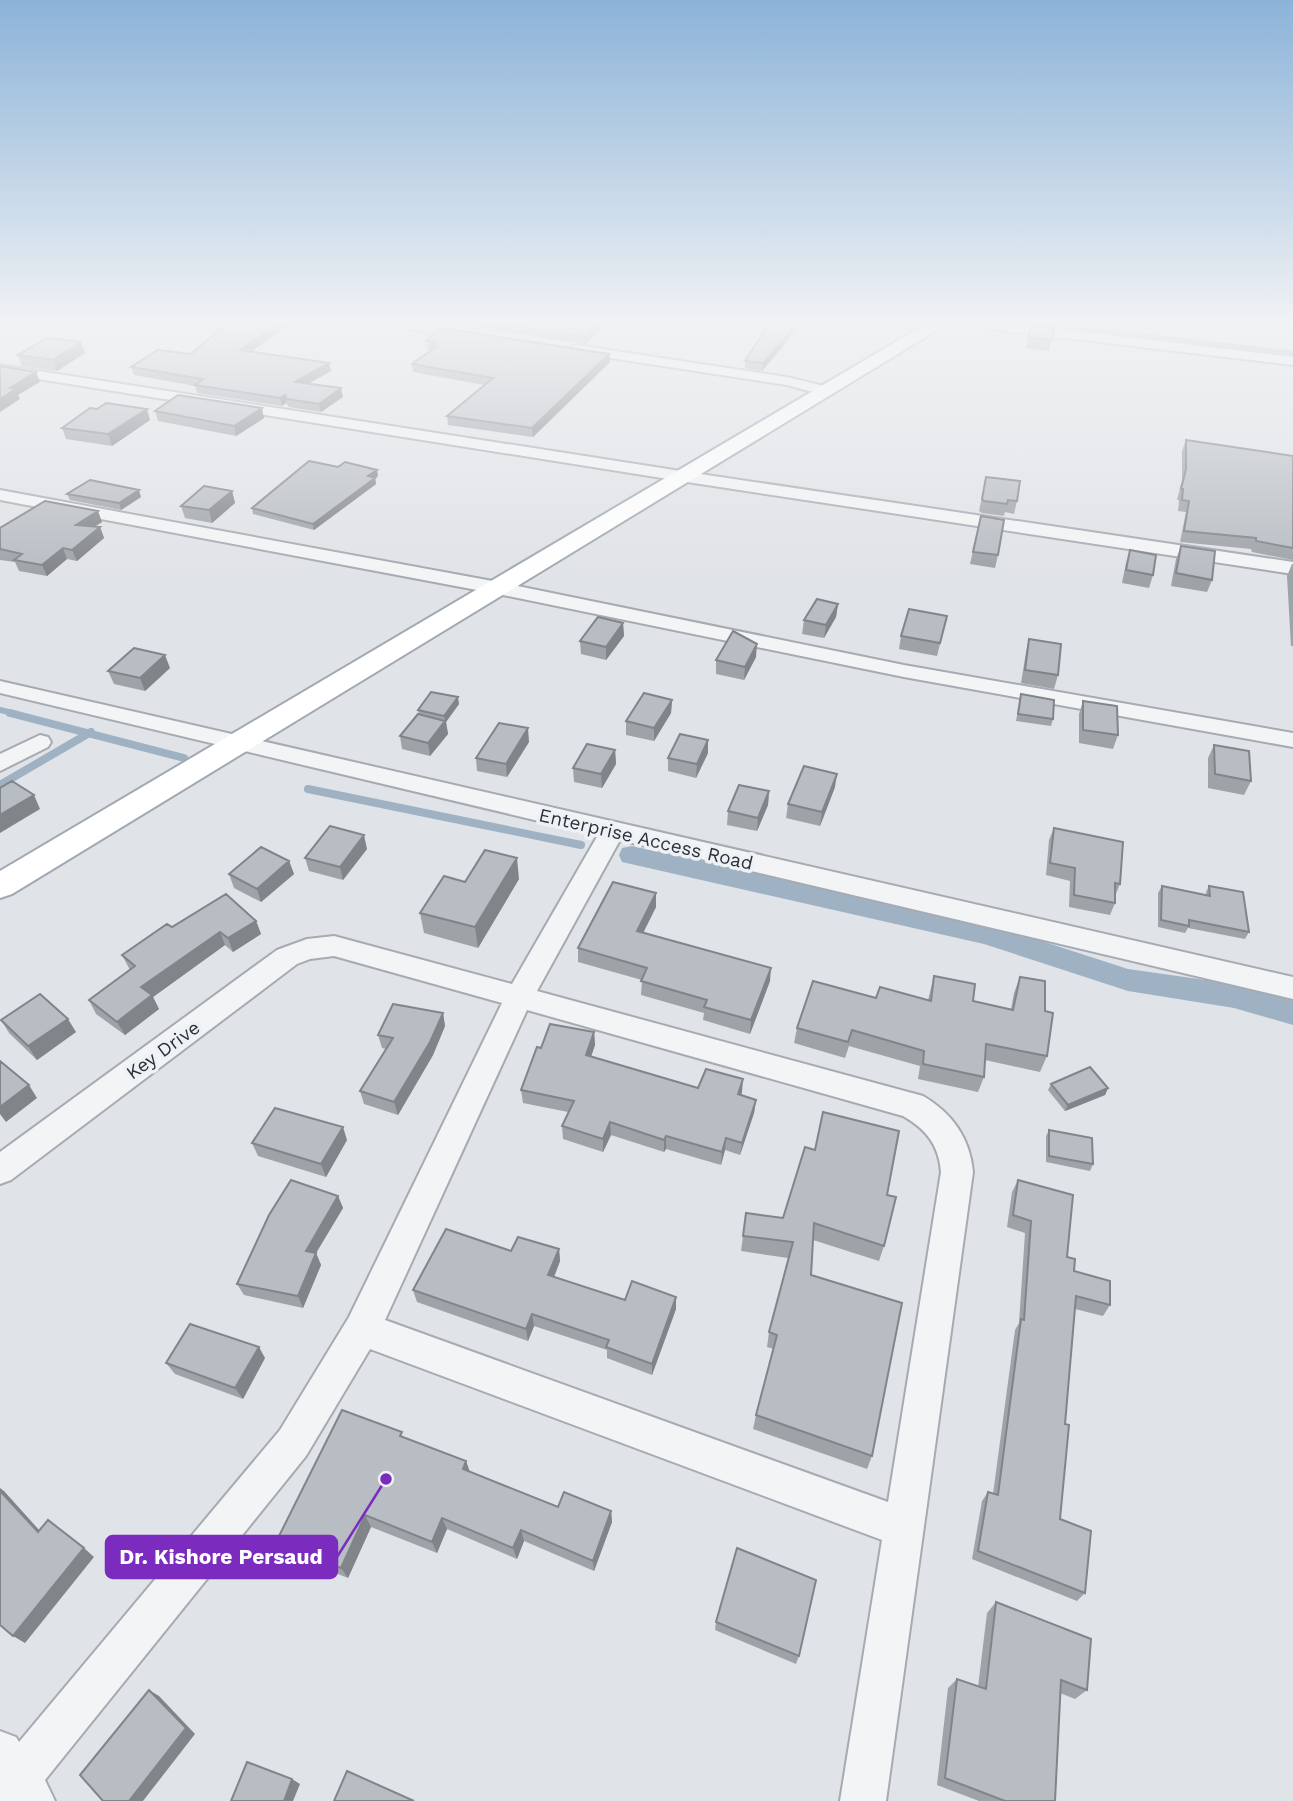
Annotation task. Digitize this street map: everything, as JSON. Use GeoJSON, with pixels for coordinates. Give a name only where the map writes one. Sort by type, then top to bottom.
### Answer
{"type":"FeatureCollection","features":[{"type":"Feature","properties":{"kind":"main road"},"geometry":{"type":"LineString","coordinates":[[0,886],[799,408]]}},
{"type":"Feature","properties":{"kind":"street"},"geometry":{"type":"LineString","coordinates":[[248,408],[1293,568]]}},
{"type":"Feature","properties":{"kind":"street"},"geometry":{"type":"LineString","coordinates":[[0,495],[498,588],[904,671],[1293,740]]}},
{"type":"Feature","properties":{"kind":"street","name":"Enterprise Access Road"},"geometry":{"type":"LineString","coordinates":[[0,687],[1293,988]]}},
{"type":"Feature","properties":{"kind":"street"},"geometry":{"type":"LineString","coordinates":[[0,764],[40,742]]}},
{"type":"Feature","properties":{"kind":"street"},"geometry":{"type":"LineString","coordinates":[[13,1783],[293,1443],[362,1329],[520,995],[613,831]]}},
{"type":"Feature","properties":{"kind":"street","name":"Key Drive"},"geometry":{"type":"LineString","coordinates":[[0,1170],[287,957],[307,949],[334,946],[520,995]]}},
{"type":"Feature","properties":{"kind":"street"},"geometry":{"type":"LineString","coordinates":[[520,995],[912,1105],[931,1117],[946,1133],[957,1163],[957,1172],[863,1801]]}},
{"type":"Feature","properties":{"kind":"street"},"geometry":{"type":"LineString","coordinates":[[362,1329],[903,1528]]}},
{"type":"Feature","properties":{"kind":"building"},"geometry":{"type":"Polygon","coordinates":[[[90,408],[147,409],[108,434],[62,428],[90,408]]]}},
{"type":"Feature","properties":{"kind":"building"},"geometry":{"type":"Polygon","coordinates":[[[159,408],[262,408],[234,426],[155,411],[159,408]]]}},
{"type":"Feature","properties":{"kind":"building"},"geometry":{"type":"Polygon","coordinates":[[[457,408],[553,408],[532,428],[447,416],[457,408]]]}},
{"type":"Feature","properties":{"kind":"building"},"geometry":{"type":"Polygon","coordinates":[[[1186,440],[1293,456],[1293,548],[1256,541],[1256,538],[1184,531],[1189,501],[1182,500],[1181,489],[1186,469],[1186,440]]]}},
{"type":"Feature","properties":{"kind":"building"},"geometry":{"type":"Polygon","coordinates":[[[309,461],[338,467],[345,462],[377,470],[368,476],[375,478],[313,524],[252,508],[309,461]]]}},
{"type":"Feature","properties":{"kind":"building"},"geometry":{"type":"Polygon","coordinates":[[[986,477],[1020,481],[1017,501],[1008,500],[1007,504],[984,501],[982,499],[986,477]]]}},
{"type":"Feature","properties":{"kind":"building"},"geometry":{"type":"Polygon","coordinates":[[[90,480],[139,490],[119,503],[67,494],[90,480]]]}},
{"type":"Feature","properties":{"kind":"building"},"geometry":{"type":"Polygon","coordinates":[[[204,486],[232,491],[209,510],[181,506],[204,486]]]}},
{"type":"Feature","properties":{"kind":"building"},"geometry":{"type":"Polygon","coordinates":[[[45,501],[98,511],[76,525],[100,527],[72,550],[63,548],[42,565],[14,560],[22,554],[0,549],[0,528],[45,501]]]}},
{"type":"Feature","properties":{"kind":"building"},"geometry":{"type":"Polygon","coordinates":[[[981,516],[1004,520],[998,555],[973,552],[981,516]]]}},
{"type":"Feature","properties":{"kind":"building"},"geometry":{"type":"Polygon","coordinates":[[[1181,546],[1215,551],[1212,580],[1176,573],[1181,546]]]}},
{"type":"Feature","properties":{"kind":"building"},"geometry":{"type":"Polygon","coordinates":[[[1130,550],[1156,555],[1153,575],[1126,570],[1130,550]]]}},
{"type":"Feature","properties":{"kind":"building"},"geometry":{"type":"Polygon","coordinates":[[[817,599],[838,604],[826,625],[804,620],[817,599]]]}},
{"type":"Feature","properties":{"kind":"building"},"geometry":{"type":"Polygon","coordinates":[[[909,609],[947,616],[940,643],[901,636],[909,609]]]}},
{"type":"Feature","properties":{"kind":"building"},"geometry":{"type":"Polygon","coordinates":[[[598,617],[623,623],[606,647],[580,641],[598,617]]]}},
{"type":"Feature","properties":{"kind":"building"},"geometry":{"type":"Polygon","coordinates":[[[733,631],[757,644],[745,667],[716,660],[733,631]]]}},
{"type":"Feature","properties":{"kind":"building"},"geometry":{"type":"Polygon","coordinates":[[[1029,639],[1061,644],[1058,675],[1025,670],[1029,639]]]}},
{"type":"Feature","properties":{"kind":"building"},"geometry":{"type":"Polygon","coordinates":[[[134,648],[165,655],[140,678],[108,671],[134,648]]]}},
{"type":"Feature","properties":{"kind":"building"},"geometry":{"type":"Polygon","coordinates":[[[431,692],[458,697],[444,716],[418,710],[431,692]]]}},
{"type":"Feature","properties":{"kind":"building"},"geometry":{"type":"Polygon","coordinates":[[[644,693],[672,700],[654,728],[626,721],[644,693]]]}},
{"type":"Feature","properties":{"kind":"building"},"geometry":{"type":"Polygon","coordinates":[[[1021,694],[1054,700],[1053,719],[1018,714],[1021,694]]]}},
{"type":"Feature","properties":{"kind":"building"},"geometry":{"type":"Polygon","coordinates":[[[1083,701],[1117,706],[1118,735],[1083,730],[1083,701]]]}},
{"type":"Feature","properties":{"kind":"building"},"geometry":{"type":"Polygon","coordinates":[[[418,714],[445,721],[428,743],[400,736],[418,714]]]}},
{"type":"Feature","properties":{"kind":"building"},"geometry":{"type":"Polygon","coordinates":[[[499,723],[528,728],[506,764],[476,758],[499,723]]]}},
{"type":"Feature","properties":{"kind":"building"},"geometry":{"type":"Polygon","coordinates":[[[680,734],[708,740],[697,764],[668,758],[680,734]]]}},
{"type":"Feature","properties":{"kind":"building"},"geometry":{"type":"Polygon","coordinates":[[[587,744],[615,750],[601,774],[573,768],[587,744]]]}},
{"type":"Feature","properties":{"kind":"building"},"geometry":{"type":"Polygon","coordinates":[[[1214,745],[1249,751],[1251,781],[1215,774],[1214,745]]]}},
{"type":"Feature","properties":{"kind":"building"},"geometry":{"type":"Polygon","coordinates":[[[804,766],[837,774],[822,812],[788,804],[804,766]]]}},
{"type":"Feature","properties":{"kind":"building"},"geometry":{"type":"Polygon","coordinates":[[[12,781],[34,795],[0,815],[0,788],[12,781]]]}},
{"type":"Feature","properties":{"kind":"building"},"geometry":{"type":"Polygon","coordinates":[[[739,785],[769,791],[758,818],[728,811],[739,785]]]}},
{"type":"Feature","properties":{"kind":"building"},"geometry":{"type":"Polygon","coordinates":[[[330,826],[364,835],[340,867],[305,858],[330,826]]]}},
{"type":"Feature","properties":{"kind":"building"},"geometry":{"type":"Polygon","coordinates":[[[1054,828],[1123,842],[1120,884],[1115,883],[1115,903],[1074,895],[1075,868],[1050,863],[1054,828]]]}},
{"type":"Feature","properties":{"kind":"building"},"geometry":{"type":"Polygon","coordinates":[[[261,847],[289,861],[257,889],[229,874],[261,847]]]}},
{"type":"Feature","properties":{"kind":"building"},"geometry":{"type":"Polygon","coordinates":[[[485,850],[517,858],[475,927],[420,913],[444,876],[465,882],[485,850]]]}},
{"type":"Feature","properties":{"kind":"building"},"geometry":{"type":"Polygon","coordinates":[[[613,882],[656,893],[637,931],[771,968],[751,1020],[704,1007],[707,1000],[641,981],[647,968],[578,948],[613,882]]]}},
{"type":"Feature","properties":{"kind":"building"},"geometry":{"type":"Polygon","coordinates":[[[1162,886],[1210,896],[1209,886],[1243,892],[1249,932],[1189,920],[1189,926],[1161,920],[1162,886]]]}},
{"type":"Feature","properties":{"kind":"building"},"geometry":{"type":"Polygon","coordinates":[[[226,894],[256,921],[228,938],[220,932],[141,987],[152,995],[117,1022],[89,1000],[135,966],[122,955],[167,924],[172,927],[226,894]]]}},
{"type":"Feature","properties":{"kind":"building"},"geometry":{"type":"Polygon","coordinates":[[[934,976],[975,984],[973,1001],[1013,1010],[1020,977],[1045,981],[1045,1011],[1053,1013],[1047,1056],[986,1044],[984,1077],[923,1064],[924,1051],[852,1030],[848,1042],[797,1028],[813,981],[876,998],[880,987],[931,1001],[934,976]]]}},
{"type":"Feature","properties":{"kind":"building"},"geometry":{"type":"Polygon","coordinates":[[[40,994],[68,1019],[28,1046],[1,1020],[40,994]]]}},
{"type":"Feature","properties":{"kind":"building"},"geometry":{"type":"Polygon","coordinates":[[[393,1004],[443,1013],[430,1042],[394,1102],[360,1091],[393,1038],[378,1035],[393,1004]]]}},
{"type":"Feature","properties":{"kind":"building"},"geometry":{"type":"Polygon","coordinates":[[[550,1024],[594,1032],[586,1055],[698,1088],[706,1069],[743,1079],[738,1094],[756,1100],[742,1143],[726,1138],[722,1152],[666,1136],[664,1140],[610,1122],[603,1139],[562,1126],[574,1101],[521,1090],[537,1047],[541,1048],[550,1024]]]}},
{"type":"Feature","properties":{"kind":"building"},"geometry":{"type":"Polygon","coordinates":[[[0,1061],[29,1085],[0,1107],[0,1061]]]}},
{"type":"Feature","properties":{"kind":"building"},"geometry":{"type":"Polygon","coordinates":[[[1090,1067],[1108,1088],[1068,1105],[1051,1084],[1090,1067]]]}},
{"type":"Feature","properties":{"kind":"building"},"geometry":{"type":"Polygon","coordinates":[[[275,1108],[343,1127],[321,1164],[252,1143],[275,1108]]]}},
{"type":"Feature","properties":{"kind":"building"},"geometry":{"type":"Polygon","coordinates":[[[823,1112],[899,1131],[887,1195],[896,1197],[884,1246],[814,1223],[811,1275],[902,1303],[872,1456],[756,1415],[777,1335],[769,1332],[793,1242],[743,1236],[746,1213],[783,1218],[805,1147],[815,1150],[823,1112]]]}},
{"type":"Feature","properties":{"kind":"building"},"geometry":{"type":"Polygon","coordinates":[[[1049,1130],[1092,1138],[1093,1164],[1049,1156],[1049,1130]]]}},
{"type":"Feature","properties":{"kind":"building"},"geometry":{"type":"Polygon","coordinates":[[[291,1180],[338,1196],[306,1251],[316,1253],[298,1296],[237,1284],[269,1215],[291,1180]]]}},
{"type":"Feature","properties":{"kind":"building"},"geometry":{"type":"Polygon","coordinates":[[[1018,1180],[1073,1195],[1067,1257],[1075,1259],[1074,1271],[1110,1281],[1110,1305],[1076,1296],[1065,1424],[1069,1425],[1060,1519],[1091,1531],[1085,1593],[978,1551],[988,1492],[998,1495],[1021,1319],[1024,1320],[1031,1221],[1013,1215],[1018,1180]]]}},
{"type":"Feature","properties":{"kind":"building"},"geometry":{"type":"Polygon","coordinates":[[[446,1229],[511,1251],[518,1237],[559,1249],[548,1275],[625,1300],[632,1281],[676,1297],[652,1364],[606,1347],[609,1340],[532,1314],[526,1329],[413,1290],[446,1229]]]}},
{"type":"Feature","properties":{"kind":"building"},"geometry":{"type":"Polygon","coordinates":[[[190,1324],[259,1347],[235,1388],[166,1363],[190,1324]]]}},
{"type":"Feature","properties":{"kind":"building"},"geometry":{"type":"Polygon","coordinates":[[[342,1410],[402,1432],[400,1436],[466,1461],[463,1469],[558,1507],[564,1492],[611,1511],[593,1561],[521,1530],[513,1548],[442,1518],[432,1542],[365,1515],[341,1568],[276,1542],[342,1410]]]}},
{"type":"Feature","properties":{"kind":"building"},"geometry":{"type":"Polygon","coordinates":[[[0,1491],[38,1532],[48,1520],[84,1548],[13,1636],[0,1625],[0,1491]]]}},
{"type":"Feature","properties":{"kind":"building"},"geometry":{"type":"Polygon","coordinates":[[[737,1548],[816,1580],[799,1656],[716,1622],[737,1548]]]}},
{"type":"Feature","properties":{"kind":"building"},"geometry":{"type":"Polygon","coordinates":[[[996,1602],[1091,1639],[1087,1690],[1061,1680],[1055,1801],[1005,1801],[945,1778],[957,1679],[986,1689],[996,1602]]]}},
{"type":"Feature","properties":{"kind":"building"},"geometry":{"type":"Polygon","coordinates":[[[149,1690],[186,1728],[129,1801],[103,1801],[80,1775],[149,1690]]]}},
{"type":"Feature","properties":{"kind":"building"},"geometry":{"type":"Polygon","coordinates":[[[247,1762],[292,1779],[284,1801],[231,1801],[247,1762]]]}},
{"type":"Feature","properties":{"kind":"building"},"geometry":{"type":"Polygon","coordinates":[[[347,1771],[414,1801],[334,1801],[347,1771]]]}},
{"type":"Feature","properties":{"kind":"waterway"},"geometry":{"type":"LineString","coordinates":[[0,710],[17,714]]}},
{"type":"Feature","properties":{"kind":"waterway"},"geometry":{"type":"LineString","coordinates":[[10,713],[89,733]]}},
{"type":"Feature","properties":{"kind":"waterway"},"geometry":{"type":"LineString","coordinates":[[0,785],[89,733]]}},
{"type":"Feature","properties":{"kind":"waterway"},"geometry":{"type":"LineString","coordinates":[[89,733],[184,758]]}},
{"type":"Feature","properties":{"kind":"waterway"},"geometry":{"type":"LineString","coordinates":[[308,789],[581,845]]}},
{"type":"Feature","properties":{"kind":"waterway"},"geometry":{"type":"LineString","coordinates":[[632,855],[986,934],[1128,980],[1234,996],[1293,1013]]}},
{"type":"Feature","properties":{"kind":"place","name":"Dr. Kishore Persaud"},"geometry":{"type":"Point","coordinates":[386,1479]}}]}
